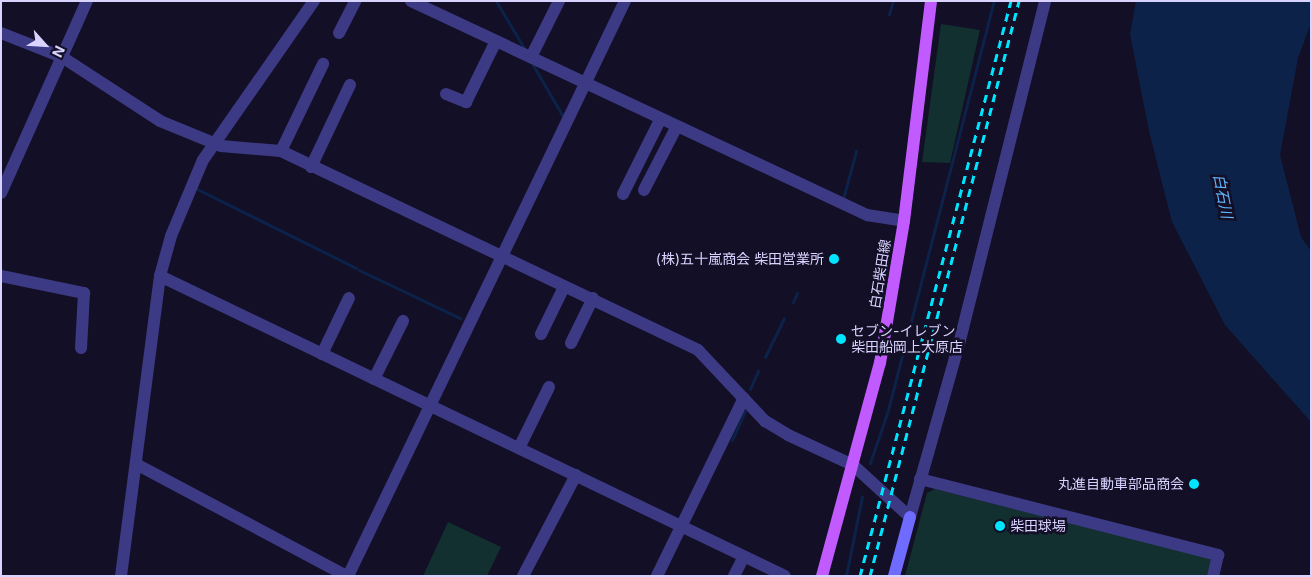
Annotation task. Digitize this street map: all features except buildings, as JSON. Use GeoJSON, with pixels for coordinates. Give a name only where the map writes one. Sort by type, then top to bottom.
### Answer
{"type":"FeatureCollection","features":[{"type":"Feature","properties":{"kind":"main road","name":"白石柴田線"},"geometry":{"type":"LineString","coordinates":[[822,576],[880,363],[904,221],[931,1]]}},
{"type":"Feature","properties":{"kind":"street"},"geometry":{"type":"LineString","coordinates":[[1,193],[87,1]]}},
{"type":"Feature","properties":{"kind":"street"},"geometry":{"type":"LineString","coordinates":[[122,576],[160,276],[190,185],[215,142],[314,1]]}},
{"type":"Feature","properties":{"kind":"street"},"geometry":{"type":"LineString","coordinates":[[339,33],[355,1]]}},
{"type":"Feature","properties":{"kind":"street"},"geometry":{"type":"LineString","coordinates":[[531,57],[559,1]]}},
{"type":"Feature","properties":{"kind":"street"},"geometry":{"type":"LineString","coordinates":[[136,464],[347,576],[625,1]]}},
{"type":"Feature","properties":{"kind":"street"},"geometry":{"type":"LineString","coordinates":[[894,576],[960,340],[1045,1]]}},
{"type":"Feature","properties":{"kind":"street"},"geometry":{"type":"LineString","coordinates":[[416,2],[676,128],[867,215],[904,221]]}},
{"type":"Feature","properties":{"kind":"street"},"geometry":{"type":"LineString","coordinates":[[1,33],[62,58],[160,120],[221,146],[281,151],[564,287],[593,298],[698,350],[765,421],[853,465],[910,517]]}},
{"type":"Feature","properties":{"kind":"street"},"geometry":{"type":"LineString","coordinates":[[446,94],[466,102],[496,41]]}},
{"type":"Feature","properties":{"kind":"street"},"geometry":{"type":"LineString","coordinates":[[281,151],[323,64]]}},
{"type":"Feature","properties":{"kind":"street"},"geometry":{"type":"LineString","coordinates":[[311,167],[350,85]]}},
{"type":"Feature","properties":{"kind":"street"},"geometry":{"type":"LineString","coordinates":[[624,194],[660,120]]}},
{"type":"Feature","properties":{"kind":"street"},"geometry":{"type":"LineString","coordinates":[[644,190],[676,128]]}},
{"type":"Feature","properties":{"kind":"street"},"geometry":{"type":"LineString","coordinates":[[1,276],[84,293],[81,348]]}},
{"type":"Feature","properties":{"kind":"street"},"geometry":{"type":"LineString","coordinates":[[160,276],[785,576]]}},
{"type":"Feature","properties":{"kind":"street"},"geometry":{"type":"LineString","coordinates":[[541,334],[564,287]]}},
{"type":"Feature","properties":{"kind":"street"},"geometry":{"type":"LineString","coordinates":[[322,354],[349,298]]}},
{"type":"Feature","properties":{"kind":"street"},"geometry":{"type":"LineString","coordinates":[[571,343],[593,298]]}},
{"type":"Feature","properties":{"kind":"street"},"geometry":{"type":"LineString","coordinates":[[374,379],[403,321]]}},
{"type":"Feature","properties":{"kind":"street"},"geometry":{"type":"LineString","coordinates":[[519,448],[549,387]]}},
{"type":"Feature","properties":{"kind":"street"},"geometry":{"type":"LineString","coordinates":[[657,576],[744,398]]}},
{"type":"Feature","properties":{"kind":"street"},"geometry":{"type":"LineString","coordinates":[[523,576],[576,475]]}},
{"type":"Feature","properties":{"kind":"street"},"geometry":{"type":"LineString","coordinates":[[920,479],[1218,555],[1213,576]]}},
{"type":"Feature","properties":{"kind":"street"},"geometry":{"type":"LineString","coordinates":[[734,576],[744,556]]}},
{"type":"Feature","properties":{"kind":"green space"},"geometry":{"type":"Polygon","coordinates":[[[941,24],[980,30],[950,163],[922,162],[941,24]]]}},
{"type":"Feature","properties":{"kind":"green space","name":"柴田球場"},"geometry":{"type":"Polygon","coordinates":[[[935,489],[1213,559],[1209,576],[905,576],[927,493],[935,489]]]}},
{"type":"Feature","properties":{"kind":"green space"},"geometry":{"type":"Polygon","coordinates":[[[448,522],[501,547],[487,576],[423,576],[448,522]]]}},
{"type":"Feature","properties":{"kind":"water","name":"白石川"},"geometry":{"type":"Polygon","coordinates":[[[1136,1],[1311,1],[1311,23],[1298,58],[1280,155],[1301,237],[1311,251],[1311,422],[1225,325],[1172,222],[1149,131],[1130,34],[1136,1]]]}},
{"type":"Feature","properties":{"kind":"waterway"},"geometry":{"type":"LineString","coordinates":[[496,1],[524,48]]}},
{"type":"Feature","properties":{"kind":"waterway"},"geometry":{"type":"LineString","coordinates":[[889,14],[893,1]]}},
{"type":"Feature","properties":{"kind":"waterway"},"geometry":{"type":"LineString","coordinates":[[870,463],[888,410],[994,1]]}},
{"type":"Feature","properties":{"kind":"waterway"},"geometry":{"type":"LineString","coordinates":[[533,65],[564,118]]}},
{"type":"Feature","properties":{"kind":"waterway"},"geometry":{"type":"LineString","coordinates":[[843,199],[856,151]]}},
{"type":"Feature","properties":{"kind":"waterway"},"geometry":{"type":"LineString","coordinates":[[195,188],[356,268]]}},
{"type":"Feature","properties":{"kind":"waterway"},"geometry":{"type":"LineString","coordinates":[[359,270],[460,318]]}},
{"type":"Feature","properties":{"kind":"waterway"},"geometry":{"type":"LineString","coordinates":[[793,302],[797,293]]}},
{"type":"Feature","properties":{"kind":"waterway"},"geometry":{"type":"LineString","coordinates":[[765,357],[784,318]]}},
{"type":"Feature","properties":{"kind":"waterway"},"geometry":{"type":"LineString","coordinates":[[750,389],[758,371]]}},
{"type":"Feature","properties":{"kind":"waterway"},"geometry":{"type":"LineString","coordinates":[[732,440],[745,411]]}},
{"type":"Feature","properties":{"kind":"waterway"},"geometry":{"type":"LineString","coordinates":[[846,576],[862,497]]}},
{"type":"Feature","properties":{"kind":"railway"},"geometry":{"type":"LineString","coordinates":[[860,576],[1011,1]]}},
{"type":"Feature","properties":{"kind":"railway"},"geometry":{"type":"LineString","coordinates":[[870,576],[1019,1]]}},
{"type":"Feature","properties":{"kind":"place","name":"(株)五十嵐商会 柴田営業所"},"geometry":{"type":"Point","coordinates":[834,259]}},
{"type":"Feature","properties":{"kind":"place","name":"セブン-イレブン 柴田船岡上大原店"},"geometry":{"type":"Point","coordinates":[841,339]}},
{"type":"Feature","properties":{"kind":"place","name":"丸進自動車部品商会"},"geometry":{"type":"Point","coordinates":[1194,484]}},
{"type":"Feature","properties":{"kind":"place","name":"柴田球場"},"geometry":{"type":"Point","coordinates":[1000,526]}}]}
